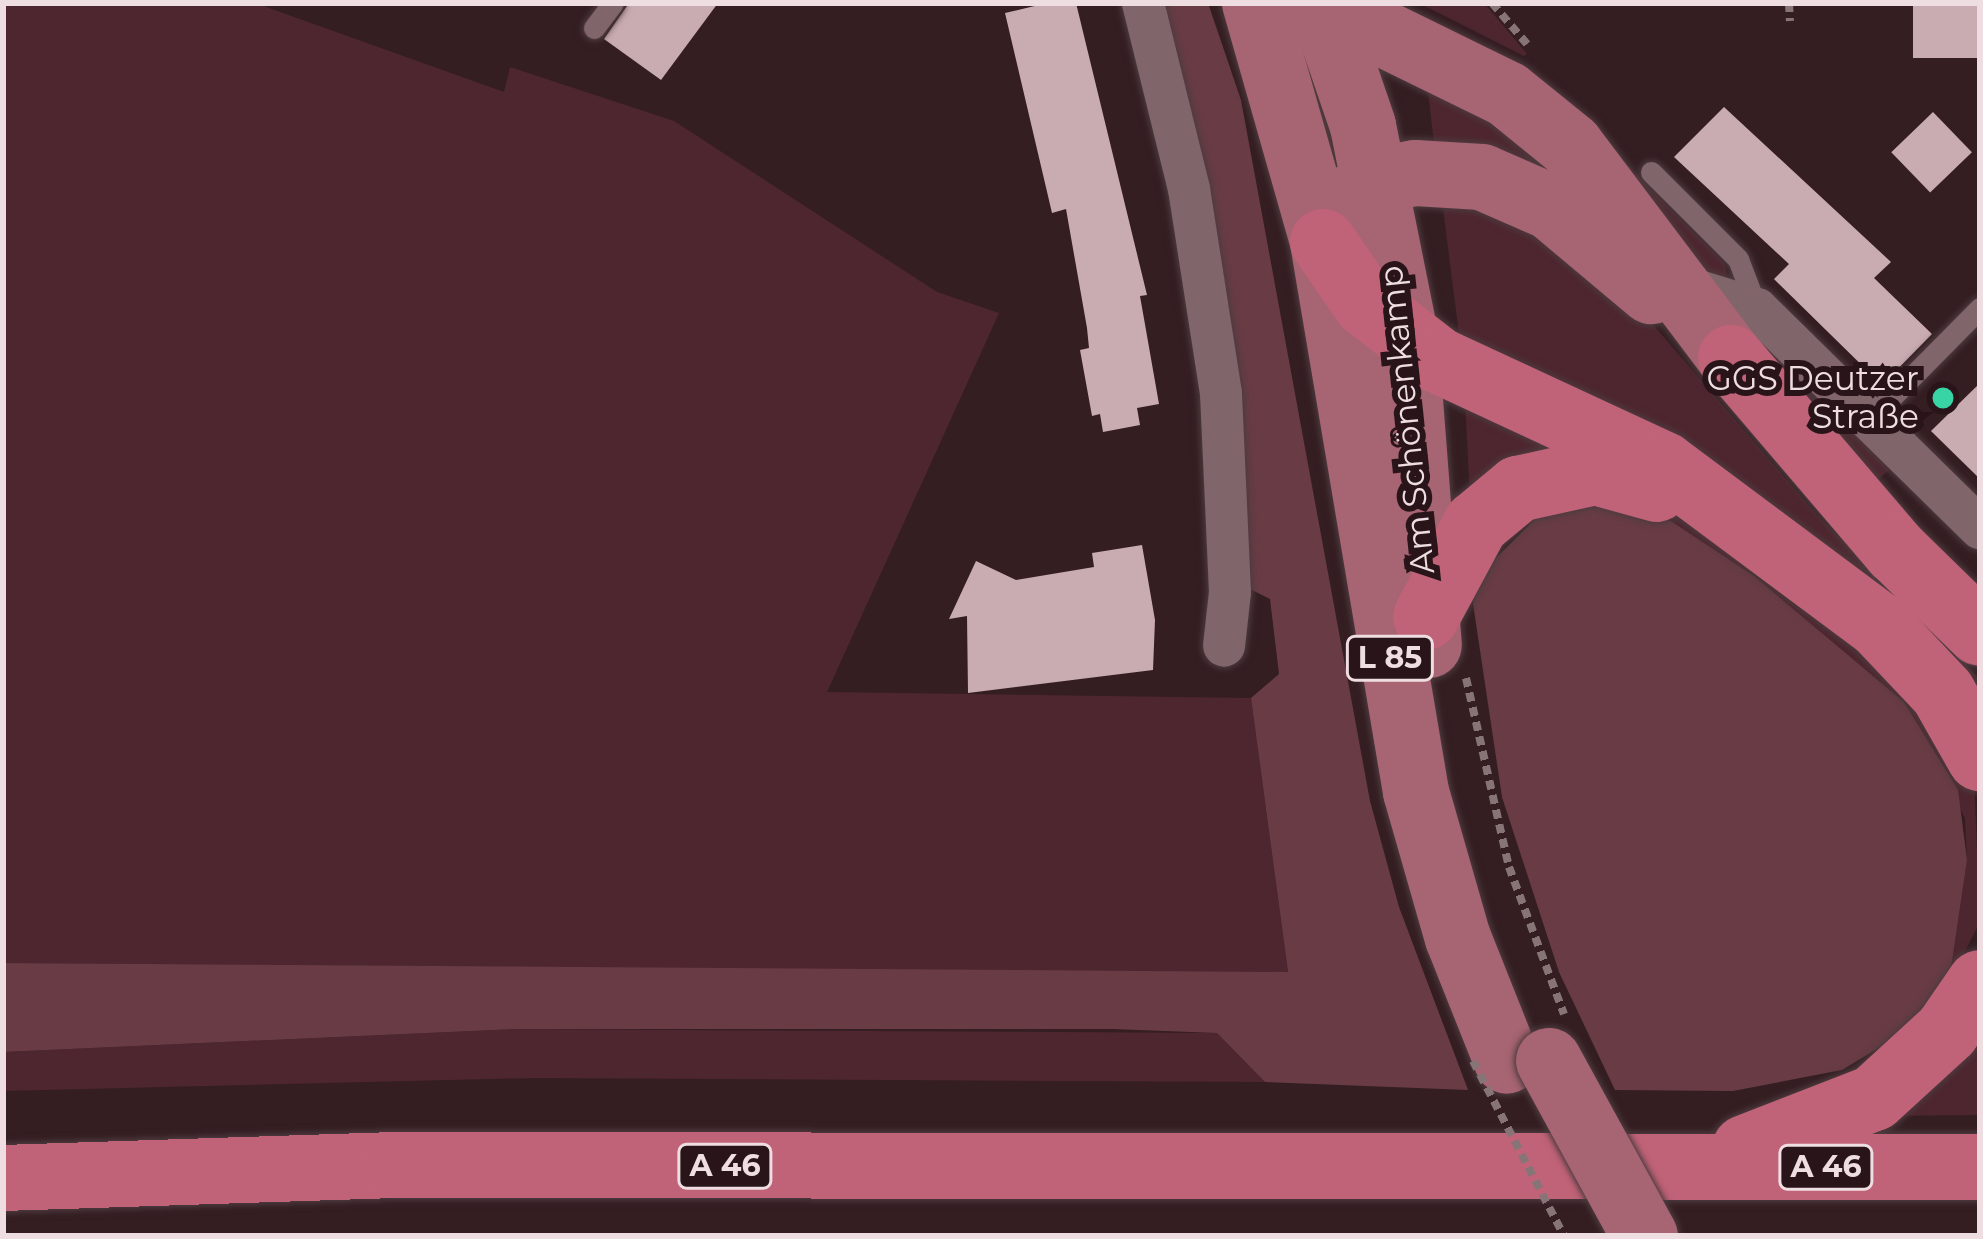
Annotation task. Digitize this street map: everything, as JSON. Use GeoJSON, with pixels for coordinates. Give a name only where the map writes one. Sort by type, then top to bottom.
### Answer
{"type":"FeatureCollection","features":[{"type":"Feature","properties":{"kind":"highway"},"geometry":{"type":"LineString","coordinates":[[1323,242],[1366,304],[1405,335],[1515,402],[1664,465],[1880,625],[1943,693],[1980,758]]}},
{"type":"Feature","properties":{"kind":"highway"},"geometry":{"type":"LineString","coordinates":[[1744,333],[1896,550],[1980,633]]}},
{"type":"Feature","properties":{"kind":"highway"},"geometry":{"type":"LineString","coordinates":[[1426,617],[1475,524],[1539,481],[1618,476],[1739,520]]}},
{"type":"Feature","properties":{"kind":"highway"},"geometry":{"type":"LineString","coordinates":[[1672,1166],[1829,1121],[1874,1098],[1947,1031],[1980,983]]}},
{"type":"Feature","properties":{"kind":"highway","name":"A 46"},"geometry":{"type":"LineString","coordinates":[[3,1178],[397,1165],[1980,1167]]}},
{"type":"Feature","properties":{"kind":"main road","name":"Am Schönenkamp"},"geometry":{"type":"LineString","coordinates":[[1255,3],[1323,242],[1416,792],[1458,938],[1524,1051],[1645,1236]]}},
{"type":"Feature","properties":{"kind":"main road","name":"Am Schönenkamp"},"geometry":{"type":"LineString","coordinates":[[1321,3],[1376,180],[1405,335],[1426,617],[1470,850],[1524,1051],[1598,1236]]}},
{"type":"Feature","properties":{"kind":"main road"},"geometry":{"type":"LineString","coordinates":[[1321,3],[1507,94],[1539,119],[1603,182],[1656,280]]}},
{"type":"Feature","properties":{"kind":"main road"},"geometry":{"type":"LineString","coordinates":[[1323,242],[1341,204],[1376,180],[1415,173],[1482,177],[1551,207],[1656,280],[1744,333]]}},
{"type":"Feature","properties":{"kind":"street"},"geometry":{"type":"LineString","coordinates":[[1144,3],[1189,189],[1221,394],[1231,592],[1224,646]]}},
{"type":"Feature","properties":{"kind":"street"},"geometry":{"type":"LineString","coordinates":[[1744,333],[1869,420],[1980,528]]}},
{"type":"Feature","properties":{"kind":"lane"},"geometry":{"type":"LineString","coordinates":[[593,28],[613,3]]}},
{"type":"Feature","properties":{"kind":"lane"},"geometry":{"type":"LineString","coordinates":[[1651,172],[1738,260],[1744,333]]}},
{"type":"Feature","properties":{"kind":"lane"},"geometry":{"type":"LineString","coordinates":[[1869,420],[1980,308]]}},
{"type":"Feature","properties":{"kind":"path"},"geometry":{"type":"LineString","coordinates":[[1790,3],[1790,21]]}},
{"type":"Feature","properties":{"kind":"path"},"geometry":{"type":"LineString","coordinates":[[1465,673],[1508,867],[1524,1051],[1564,1236]]}},
{"type":"Feature","properties":{"kind":"shaded area"},"geometry":{"type":"Polygon","coordinates":[[[3,3],[255,3],[504,92],[510,67],[674,121],[937,292],[999,313],[827,692],[1251,698],[1288,973],[3,963],[3,3]]]}},
{"type":"Feature","properties":{"kind":"shaded area"},"geometry":{"type":"Polygon","coordinates":[[[1164,3],[1208,3],[1241,100],[1370,801],[1399,907],[1468,1090],[1265,1082],[1217,1033],[1113,1029],[513,1029],[3,1052],[3,963],[1288,972],[1251,698],[1279,674],[1270,599],[1250,589],[1164,3]]]}},
{"type":"Feature","properties":{"kind":"shaded area"},"geometry":{"type":"Polygon","coordinates":[[[1419,3],[1484,3],[1527,54],[1524,56],[1419,3]]]}},
{"type":"Feature","properties":{"kind":"shaded area"},"geometry":{"type":"Polygon","coordinates":[[[1423,25],[1580,117],[1725,264],[1728,280],[1713,277],[1423,25]]]}},
{"type":"Feature","properties":{"kind":"shaded area"},"geometry":{"type":"Polygon","coordinates":[[[1426,75],[1565,173],[1435,151],[1426,75]]]}},
{"type":"Feature","properties":{"kind":"shaded area"},"geometry":{"type":"Polygon","coordinates":[[[1441,193],[1505,210],[1625,292],[1817,515],[1980,679],[1980,715],[1461,350],[1441,193]]]}},
{"type":"Feature","properties":{"kind":"shaded area"},"geometry":{"type":"Polygon","coordinates":[[[1737,313],[1751,321],[1890,469],[1875,482],[1737,313]]]}},
{"type":"Feature","properties":{"kind":"shaded area"},"geometry":{"type":"Polygon","coordinates":[[[1465,400],[1561,445],[1470,498],[1465,400]]]}},
{"type":"Feature","properties":{"kind":"shaded area"},"geometry":{"type":"Polygon","coordinates":[[[1603,504],[1671,521],[1754,576],[1904,702],[1958,790],[1967,860],[1949,982],[1895,1038],[1842,1070],[1733,1091],[1615,1090],[1559,972],[1502,797],[1472,597],[1479,575],[1535,519],[1603,504]]]}},
{"type":"Feature","properties":{"kind":"shaded area"},"geometry":{"type":"Polygon","coordinates":[[[1676,509],[1866,643],[1974,776],[1980,922],[1949,982],[1967,860],[1965,818],[1904,702],[1754,577],[1671,521],[1676,509]]]}},
{"type":"Feature","properties":{"kind":"shaded area"},"geometry":{"type":"Polygon","coordinates":[[[1980,1017],[1980,1115],[1873,1116],[1980,1017]]]}},
{"type":"Feature","properties":{"kind":"shaded area"},"geometry":{"type":"Polygon","coordinates":[[[513,1029],[1217,1033],[1265,1082],[534,1078],[3,1091],[3,1052],[513,1029]]]}},
{"type":"Feature","properties":{"kind":"building"},"geometry":{"type":"Polygon","coordinates":[[[629,3],[718,3],[661,80],[604,39],[629,3]]]}},
{"type":"Feature","properties":{"kind":"building"},"geometry":{"type":"Polygon","coordinates":[[[1047,3],[1076,3],[1147,295],[1140,296],[1159,404],[1137,408],[1140,425],[1103,432],[1100,414],[1092,416],[1080,350],[1089,348],[1066,209],[1052,213],[1005,13],[1047,3]]]}},
{"type":"Feature","properties":{"kind":"building"},"geometry":{"type":"Polygon","coordinates":[[[1913,3],[1980,3],[1980,58],[1913,58],[1913,3]]]}},
{"type":"Feature","properties":{"kind":"building"},"geometry":{"type":"Polygon","coordinates":[[[1724,107],[1891,262],[1874,278],[1932,334],[1882,385],[1774,279],[1789,264],[1674,157],[1724,107]]]}},
{"type":"Feature","properties":{"kind":"building"},"geometry":{"type":"Polygon","coordinates":[[[1933,112],[1972,152],[1930,193],[1891,152],[1933,112]]]}},
{"type":"Feature","properties":{"kind":"building"},"geometry":{"type":"Polygon","coordinates":[[[1980,383],[1980,479],[1931,431],[1980,383]]]}},
{"type":"Feature","properties":{"kind":"building"},"geometry":{"type":"Polygon","coordinates":[[[1142,545],[1155,620],[1153,670],[968,693],[967,616],[949,619],[976,561],[1016,580],[1094,567],[1092,553],[1142,545]]]}},
{"type":"Feature","properties":{"kind":"place","name":"GGS Deutzer Straße"},"geometry":{"type":"Point","coordinates":[1943,398]}}]}
